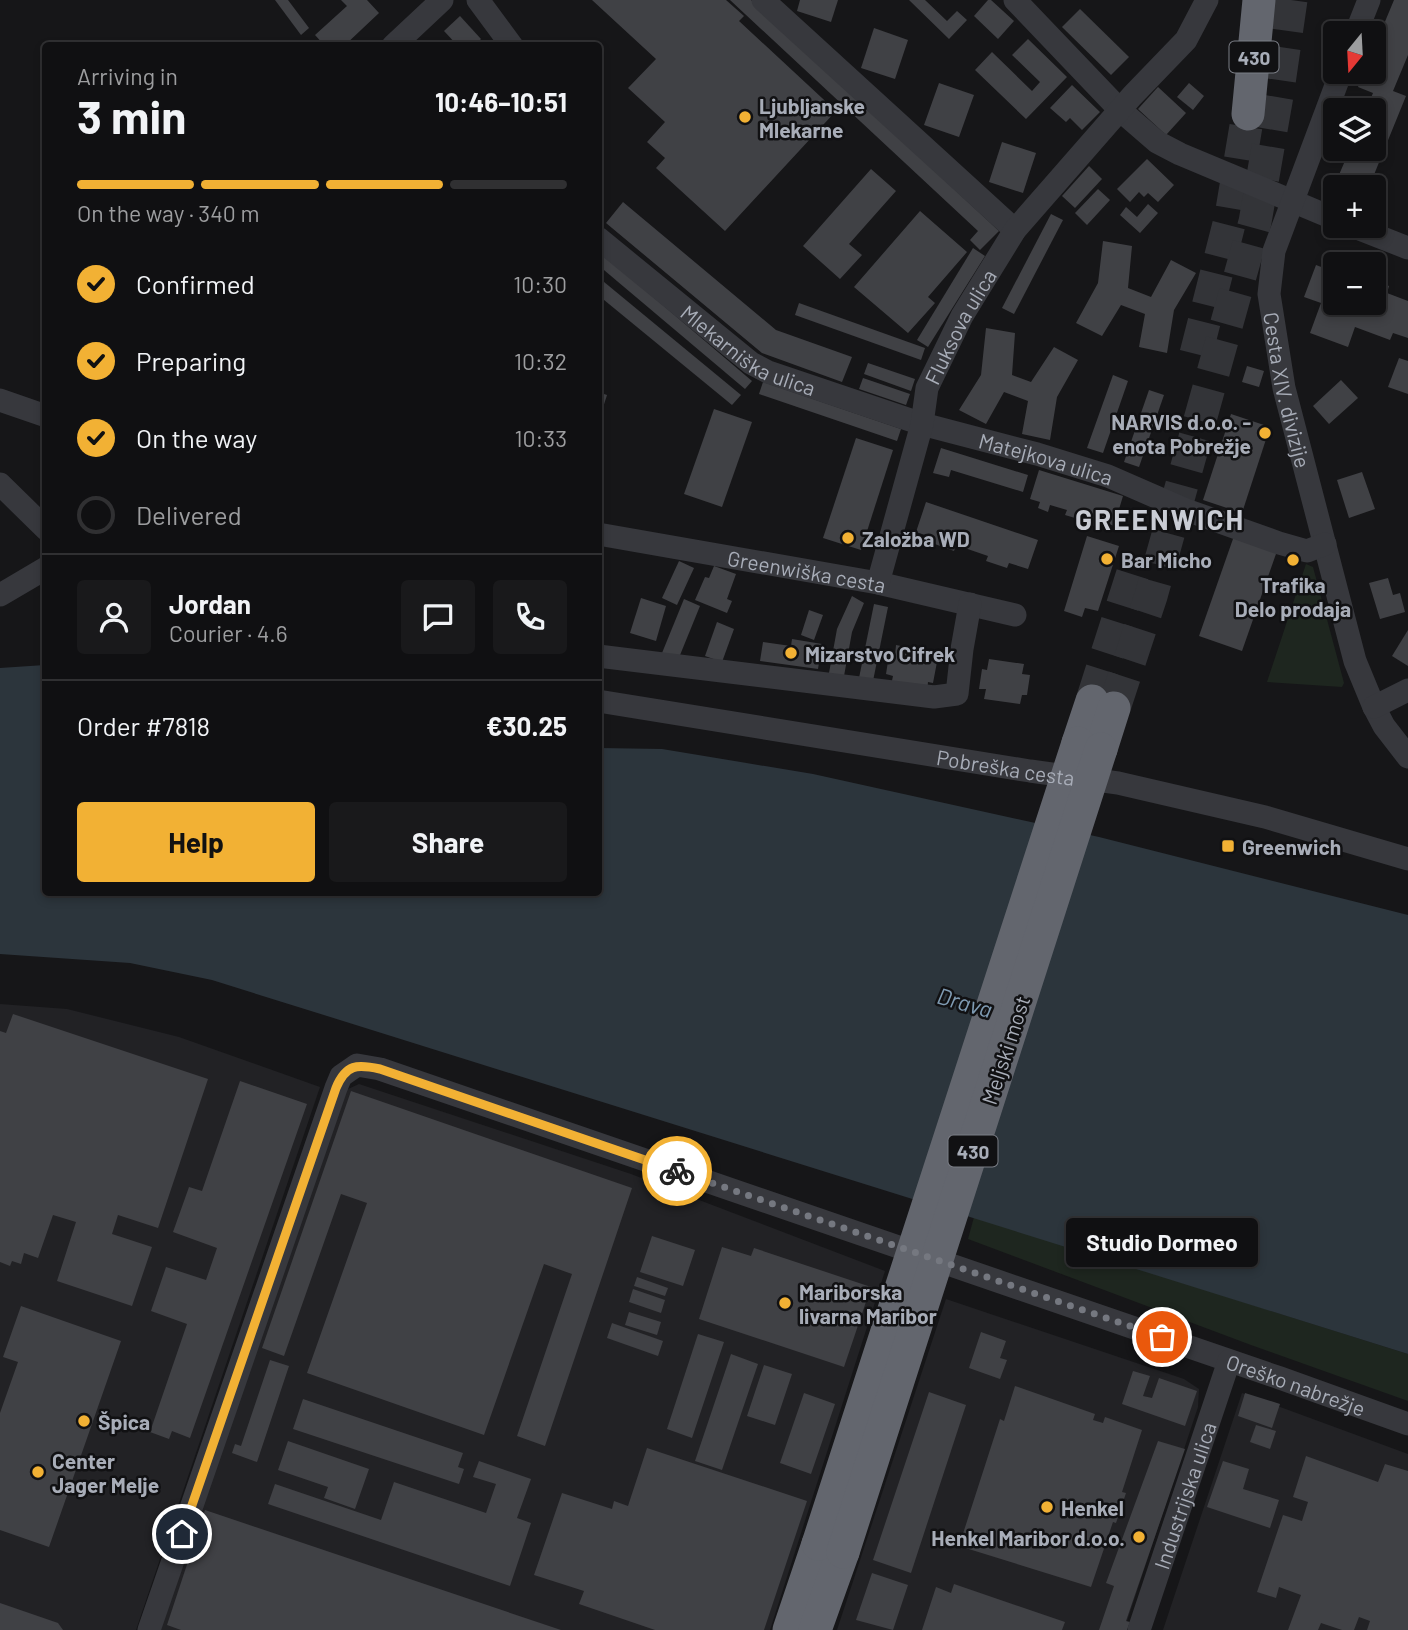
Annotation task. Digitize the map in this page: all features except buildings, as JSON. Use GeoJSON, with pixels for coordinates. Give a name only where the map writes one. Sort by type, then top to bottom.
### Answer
{"type":"FeatureCollection","features":[{"type":"Feature","properties":{"kind":"highway","name":"430"},"geometry":{"type":"LineString","coordinates":[[1248,114],[1259,0]]}},
{"type":"Feature","properties":{"kind":"highway","name":"Meljski most"},"geometry":{"type":"LineString","coordinates":[[830,1548],[1103,704]]}},
{"type":"Feature","properties":{"kind":"highway","name":"430"},"geometry":{"type":"LineString","coordinates":[[789,1630],[830,1548]]}},
{"type":"Feature","properties":{"kind":"highway","name":"430"},"geometry":{"type":"LineString","coordinates":[[815,1630],[830,1548]]}},
{"type":"Feature","properties":{"kind":"street"},"geometry":{"type":"LineString","coordinates":[[397,42],[442,0]]}},
{"type":"Feature","properties":{"kind":"street"},"geometry":{"type":"LineString","coordinates":[[478,0],[509,42]]}},
{"type":"Feature","properties":{"kind":"street"},"geometry":{"type":"LineString","coordinates":[[763,0],[1015,230]]}},
{"type":"Feature","properties":{"kind":"street"},"geometry":{"type":"LineString","coordinates":[[1015,0],[1120,110],[1168,149],[1323,214]]}},
{"type":"Feature","properties":{"kind":"street"},"geometry":{"type":"LineString","coordinates":[[1120,110],[1186,40],[1207,0]]}},
{"type":"Feature","properties":{"kind":"street"},"geometry":{"type":"LineString","coordinates":[[1361,21],[1369,0]]}},
{"type":"Feature","properties":{"kind":"street","name":"Cesta XIV. divizije"},"geometry":{"type":"LineString","coordinates":[[1336,84],[1274,251],[1269,294],[1284,388],[1355,661],[1384,726],[1408,757]]}},
{"type":"Feature","properties":{"kind":"street","name":"Fluksova ulica"},"geometry":{"type":"LineString","coordinates":[[878,583],[922,424],[927,388],[943,351],[961,316],[1015,230],[1120,110]]}},
{"type":"Feature","properties":{"kind":"street"},"geometry":{"type":"LineString","coordinates":[[1383,238],[1408,248]]}},
{"type":"Feature","properties":{"kind":"street","name":"Mlekarniška ulica"},"geometry":{"type":"LineString","coordinates":[[602,241],[751,363],[796,383],[922,424]]}},
{"type":"Feature","properties":{"kind":"street"},"geometry":{"type":"LineString","coordinates":[[0,400],[42,415]]}},
{"type":"Feature","properties":{"kind":"street","name":"Matejkova ulica"},"geometry":{"type":"LineString","coordinates":[[922,424],[1108,476],[1186,510],[1279,543],[1307,551],[1325,544]]}},
{"type":"Feature","properties":{"kind":"street"},"geometry":{"type":"LineString","coordinates":[[0,484],[42,525]]}},
{"type":"Feature","properties":{"kind":"street","name":"Greenwiška cesta"},"geometry":{"type":"LineString","coordinates":[[602,535],[878,583],[1015,615]]}},
{"type":"Feature","properties":{"kind":"street"},"geometry":{"type":"LineString","coordinates":[[0,594],[42,570]]}},
{"type":"Feature","properties":{"kind":"street"},"geometry":{"type":"LineString","coordinates":[[602,656],[934,697],[957,694],[970,604]]}},
{"type":"Feature","properties":{"kind":"street"},"geometry":{"type":"LineString","coordinates":[[1374,707],[1408,690]]}},
{"type":"Feature","properties":{"kind":"street","name":"Pobreška cesta"},"geometry":{"type":"LineString","coordinates":[[602,702],[1162,792],[1265,817],[1408,859]]}},
{"type":"Feature","properties":{"kind":"street","name":"Meljski most"},"geometry":{"type":"LineString","coordinates":[[925,1257],[1078,777]]}},
{"type":"Feature","properties":{"kind":"street","name":"Oreško nabrežje"},"geometry":{"type":"LineString","coordinates":[[149,1630],[336,1088],[341,1076],[357,1065],[380,1069],[1408,1424]]}},
{"type":"Feature","properties":{"kind":"street","name":"Industrijska ulica"},"geometry":{"type":"LineString","coordinates":[[1139,1630],[1229,1361]]}},
{"type":"Feature","properties":{"kind":"shaded area"},"geometry":{"type":"Polygon","coordinates":[[[1306,564],[1313,567],[1344,683],[1342,687],[1267,682],[1306,564]]]}},
{"type":"Feature","properties":{"kind":"shaded area"},"geometry":{"type":"Polygon","coordinates":[[[0,1004],[67,1009],[179,1037],[320,1087],[136,1630],[0,1630],[0,1004]]]}},
{"type":"Feature","properties":{"kind":"shaded area"},"geometry":{"type":"Polygon","coordinates":[[[359,1084],[631,1174],[885,1271],[770,1630],[159,1630],[346,1090],[359,1084]]]}},
{"type":"Feature","properties":{"kind":"shaded area"},"geometry":{"type":"Polygon","coordinates":[[[974,1217],[1408,1354],[1408,1401],[968,1239],[974,1217]]]}},
{"type":"Feature","properties":{"kind":"shaded area"},"geometry":{"type":"Polygon","coordinates":[[[946,1299],[1184,1379],[1199,1389],[1198,1407],[1124,1630],[837,1630],[946,1299]]]}},
{"type":"Feature","properties":{"kind":"shaded area"},"geometry":{"type":"Polygon","coordinates":[[[1242,1393],[1408,1454],[1408,1630],[1163,1630],[1242,1393]]]}},
{"type":"Feature","properties":{"kind":"water","name":"Drava"},"geometry":{"type":"Polygon","coordinates":[[[42,665],[42,896],[602,896],[602,748],[662,749],[813,774],[1099,837],[1408,915],[1408,1354],[212,980],[130,963],[0,954],[0,668],[42,665]]]}},
{"type":"Feature","properties":{"kind":"tunnel"},"geometry":{"type":"LineString","coordinates":[[1114,708],[1151,596],[1255,222],[1291,0]]}},
{"type":"Feature","properties":{"kind":"tunnel"},"geometry":{"type":"LineString","coordinates":[[1196,354],[1231,216],[1248,114]]}},
{"type":"Feature","properties":{"kind":"tunnel"},"geometry":{"type":"LineString","coordinates":[[1092,701],[1138,557]]}},
{"type":"Feature","properties":{"kind":"way so far"},"geometry":{"type":"LineString","coordinates":[[677,1171],[1162,1337]]}},
{"type":"Feature","properties":{"kind":"place","name":"Ljubljanske Mlekarne"},"geometry":{"type":"Point","coordinates":[745,117]}},
{"type":"Feature","properties":{"kind":"place","name":"NARVIS d.o.o. - enota Pobrežje"},"geometry":{"type":"Point","coordinates":[1265,433]}},
{"type":"Feature","properties":{"kind":"place","name":"Založba WD"},"geometry":{"type":"Point","coordinates":[848,538]}},
{"type":"Feature","properties":{"kind":"place","name":"Bar Micho"},"geometry":{"type":"Point","coordinates":[1107,559]}},
{"type":"Feature","properties":{"kind":"place","name":"Trafika Delo prodaja"},"geometry":{"type":"Point","coordinates":[1293,560]}},
{"type":"Feature","properties":{"kind":"place","name":"Mizarstvo Cifrek"},"geometry":{"type":"Point","coordinates":[791,653]}},
{"type":"Feature","properties":{"kind":"place","name":"Greenwich"},"geometry":{"type":"Point","coordinates":[1228,846]}},
{"type":"Feature","properties":{"kind":"place","name":"Mariborska livarna Maribor"},"geometry":{"type":"Point","coordinates":[785,1303]}},
{"type":"Feature","properties":{"kind":"place","name":"Studio Dormeo"},"geometry":{"type":"Point","coordinates":[1162,1337]}},
{"type":"Feature","properties":{"kind":"place","name":"Špica"},"geometry":{"type":"Point","coordinates":[84,1421]}},
{"type":"Feature","properties":{"kind":"place","name":"Center Jager Melje"},"geometry":{"type":"Point","coordinates":[38,1472]}},
{"type":"Feature","properties":{"kind":"place","name":"Henkel"},"geometry":{"type":"Point","coordinates":[1047,1507]}},
{"type":"Feature","properties":{"kind":"place","name":"Henkel Maribor d.o.o."},"geometry":{"type":"Point","coordinates":[1139,1537]}},
{"type":"Feature","properties":{"kind":"district","name":"GREENWICH"},"geometry":{"type":"Point","coordinates":[1160,519]}},
{"type":"Feature","properties":{"kind":"route"},"geometry":{"type":"LineString","coordinates":[[182,1534],[336,1088],[341,1076],[348,1069],[357,1065],[380,1069],[677,1171]]}}]}
